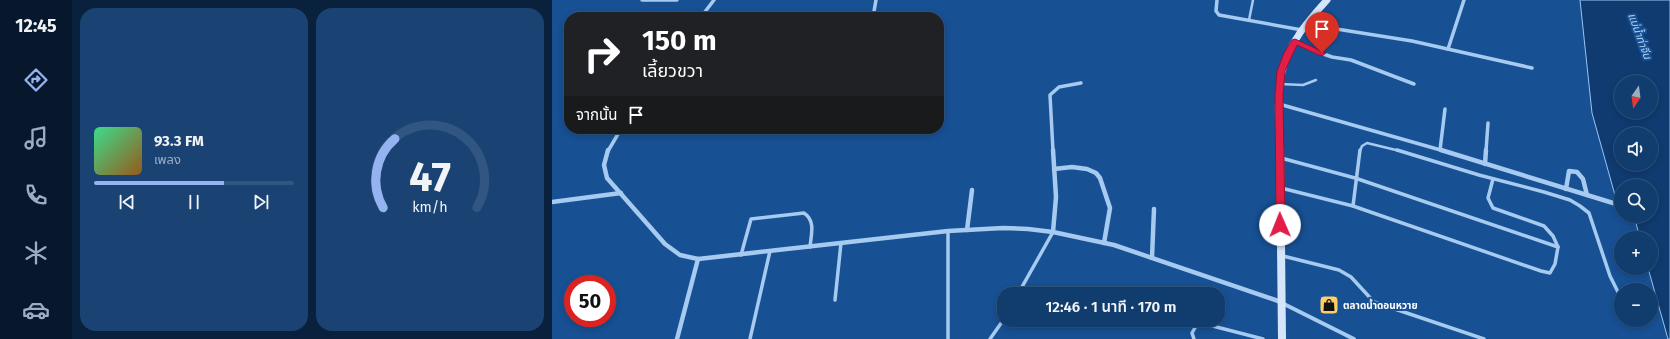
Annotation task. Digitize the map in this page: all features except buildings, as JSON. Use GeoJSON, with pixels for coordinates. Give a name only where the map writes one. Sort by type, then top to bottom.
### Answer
{"type":"FeatureCollection","features":[{"type":"Feature","properties":{"kind":"main road"},"geometry":{"type":"LineString","coordinates":[[1282,339],[1279,104],[1281,71],[1288,53],[1304,27],[1327,0]]}},
{"type":"Feature","properties":{"kind":"street"},"geometry":{"type":"LineString","coordinates":[[642,0],[677,0]]}},
{"type":"Feature","properties":{"kind":"street"},"geometry":{"type":"LineString","coordinates":[[705,12],[714,0]]}},
{"type":"Feature","properties":{"kind":"street"},"geometry":{"type":"LineString","coordinates":[[874,12],[876,0]]}},
{"type":"Feature","properties":{"kind":"street"},"geometry":{"type":"LineString","coordinates":[[1217,0],[1216,11],[1219,15],[1448,49],[1532,68]]}},
{"type":"Feature","properties":{"kind":"street"},"geometry":{"type":"LineString","coordinates":[[1448,49],[1464,0]]}},
{"type":"Feature","properties":{"kind":"street"},"geometry":{"type":"LineString","coordinates":[[1295,41],[1312,50],[1332,57],[1351,60],[1414,84]]}},
{"type":"Feature","properties":{"kind":"street"},"geometry":{"type":"LineString","coordinates":[[1053,232],[1056,197],[1050,95],[1052,90],[1057,88],[1081,83]]}},
{"type":"Feature","properties":{"kind":"street"},"geometry":{"type":"LineString","coordinates":[[1279,104],[1440,150],[1613,203]]}},
{"type":"Feature","properties":{"kind":"street"},"geometry":{"type":"LineString","coordinates":[[1440,150],[1445,109]]}},
{"type":"Feature","properties":{"kind":"street"},"geometry":{"type":"LineString","coordinates":[[1485,164],[1488,123]]}},
{"type":"Feature","properties":{"kind":"street"},"geometry":{"type":"LineString","coordinates":[[618,134],[609,148],[604,161],[604,169],[607,178],[665,244],[680,255],[698,259],[948,231],[1003,228],[1053,232],[1104,243],[1281,302],[1354,339]]}},
{"type":"Feature","properties":{"kind":"street"},"geometry":{"type":"LineString","coordinates":[[1054,169],[1072,167],[1087,169],[1096,173],[1100,178],[1110,208],[1104,243]]}},
{"type":"Feature","properties":{"kind":"street"},"geometry":{"type":"LineString","coordinates":[[1566,189],[1569,171],[1577,172],[1583,179],[1586,195]]}},
{"type":"Feature","properties":{"kind":"street"},"geometry":{"type":"LineString","coordinates":[[967,230],[972,190]]}},
{"type":"Feature","properties":{"kind":"street"},"geometry":{"type":"LineString","coordinates":[[552,202],[621,193]]}},
{"type":"Feature","properties":{"kind":"street"},"geometry":{"type":"LineString","coordinates":[[1152,258],[1154,209]]}},
{"type":"Feature","properties":{"kind":"street"},"geometry":{"type":"LineString","coordinates":[[677,339],[698,259]]}},
{"type":"Feature","properties":{"kind":"lane"},"geometry":{"type":"LineString","coordinates":[[1249,20],[1253,0]]}},
{"type":"Feature","properties":{"kind":"lane"},"geometry":{"type":"LineString","coordinates":[[1280,84],[1306,85],[1311,84],[1316,80]]}},
{"type":"Feature","properties":{"kind":"lane"},"geometry":{"type":"LineString","coordinates":[[1353,206],[1355,178],[1359,154],[1362,146],[1367,143],[1382,146],[1493,179],[1567,198],[1582,206],[1589,213],[1614,284]]}},
{"type":"Feature","properties":{"kind":"lane"},"geometry":{"type":"LineString","coordinates":[[1280,158],[1355,178],[1558,247]]}},
{"type":"Feature","properties":{"kind":"lane"},"geometry":{"type":"LineString","coordinates":[[1280,187],[1353,206],[1550,273],[1554,269],[1558,247],[1553,236],[1544,226],[1493,208],[1488,198],[1493,179]]}},
{"type":"Feature","properties":{"kind":"lane"},"geometry":{"type":"LineString","coordinates":[[741,255],[751,219],[804,213],[810,215],[812,220],[810,247]]}},
{"type":"Feature","properties":{"kind":"lane"},"geometry":{"type":"LineString","coordinates":[[948,231],[948,339]]}},
{"type":"Feature","properties":{"kind":"lane"},"geometry":{"type":"LineString","coordinates":[[1022,287],[1053,232]]}},
{"type":"Feature","properties":{"kind":"lane"},"geometry":{"type":"LineString","coordinates":[[835,300],[841,243]]}},
{"type":"Feature","properties":{"kind":"lane"},"geometry":{"type":"LineString","coordinates":[[750,339],[770,251]]}},
{"type":"Feature","properties":{"kind":"lane"},"geometry":{"type":"LineString","coordinates":[[1281,256],[1324,264],[1339,270],[1351,277],[1374,302],[1484,339]]}},
{"type":"Feature","properties":{"kind":"lane"},"geometry":{"type":"LineString","coordinates":[[1194,339],[1192,333],[1196,326],[1201,323],[1263,339]]}},
{"type":"Feature","properties":{"kind":"lane"},"geometry":{"type":"LineString","coordinates":[[990,339],[998,327]]}},
{"type":"Feature","properties":{"kind":"water","name":"แม่น้ำท่าจีน"},"geometry":{"type":"Polygon","coordinates":[[[1580,0],[1670,0],[1670,339],[1668,339],[1658,304],[1658,283],[1652,283],[1650,275],[1658,275],[1658,231],[1638,231],[1636,223],[1658,223],[1658,179],[1614,179],[1614,192],[1592,113],[1580,0]]]}},
{"type":"Feature","properties":{"kind":"place","name":"ตลาดน้ำดอนหวาย"},"geometry":{"type":"Point","coordinates":[1329,305]}},
{"type":"Feature","properties":{"kind":"route"},"geometry":{"type":"LineString","coordinates":[[1280,225],[1279,95],[1281,71],[1288,53],[1295,41],[1312,50],[1322,53]]}}]}
